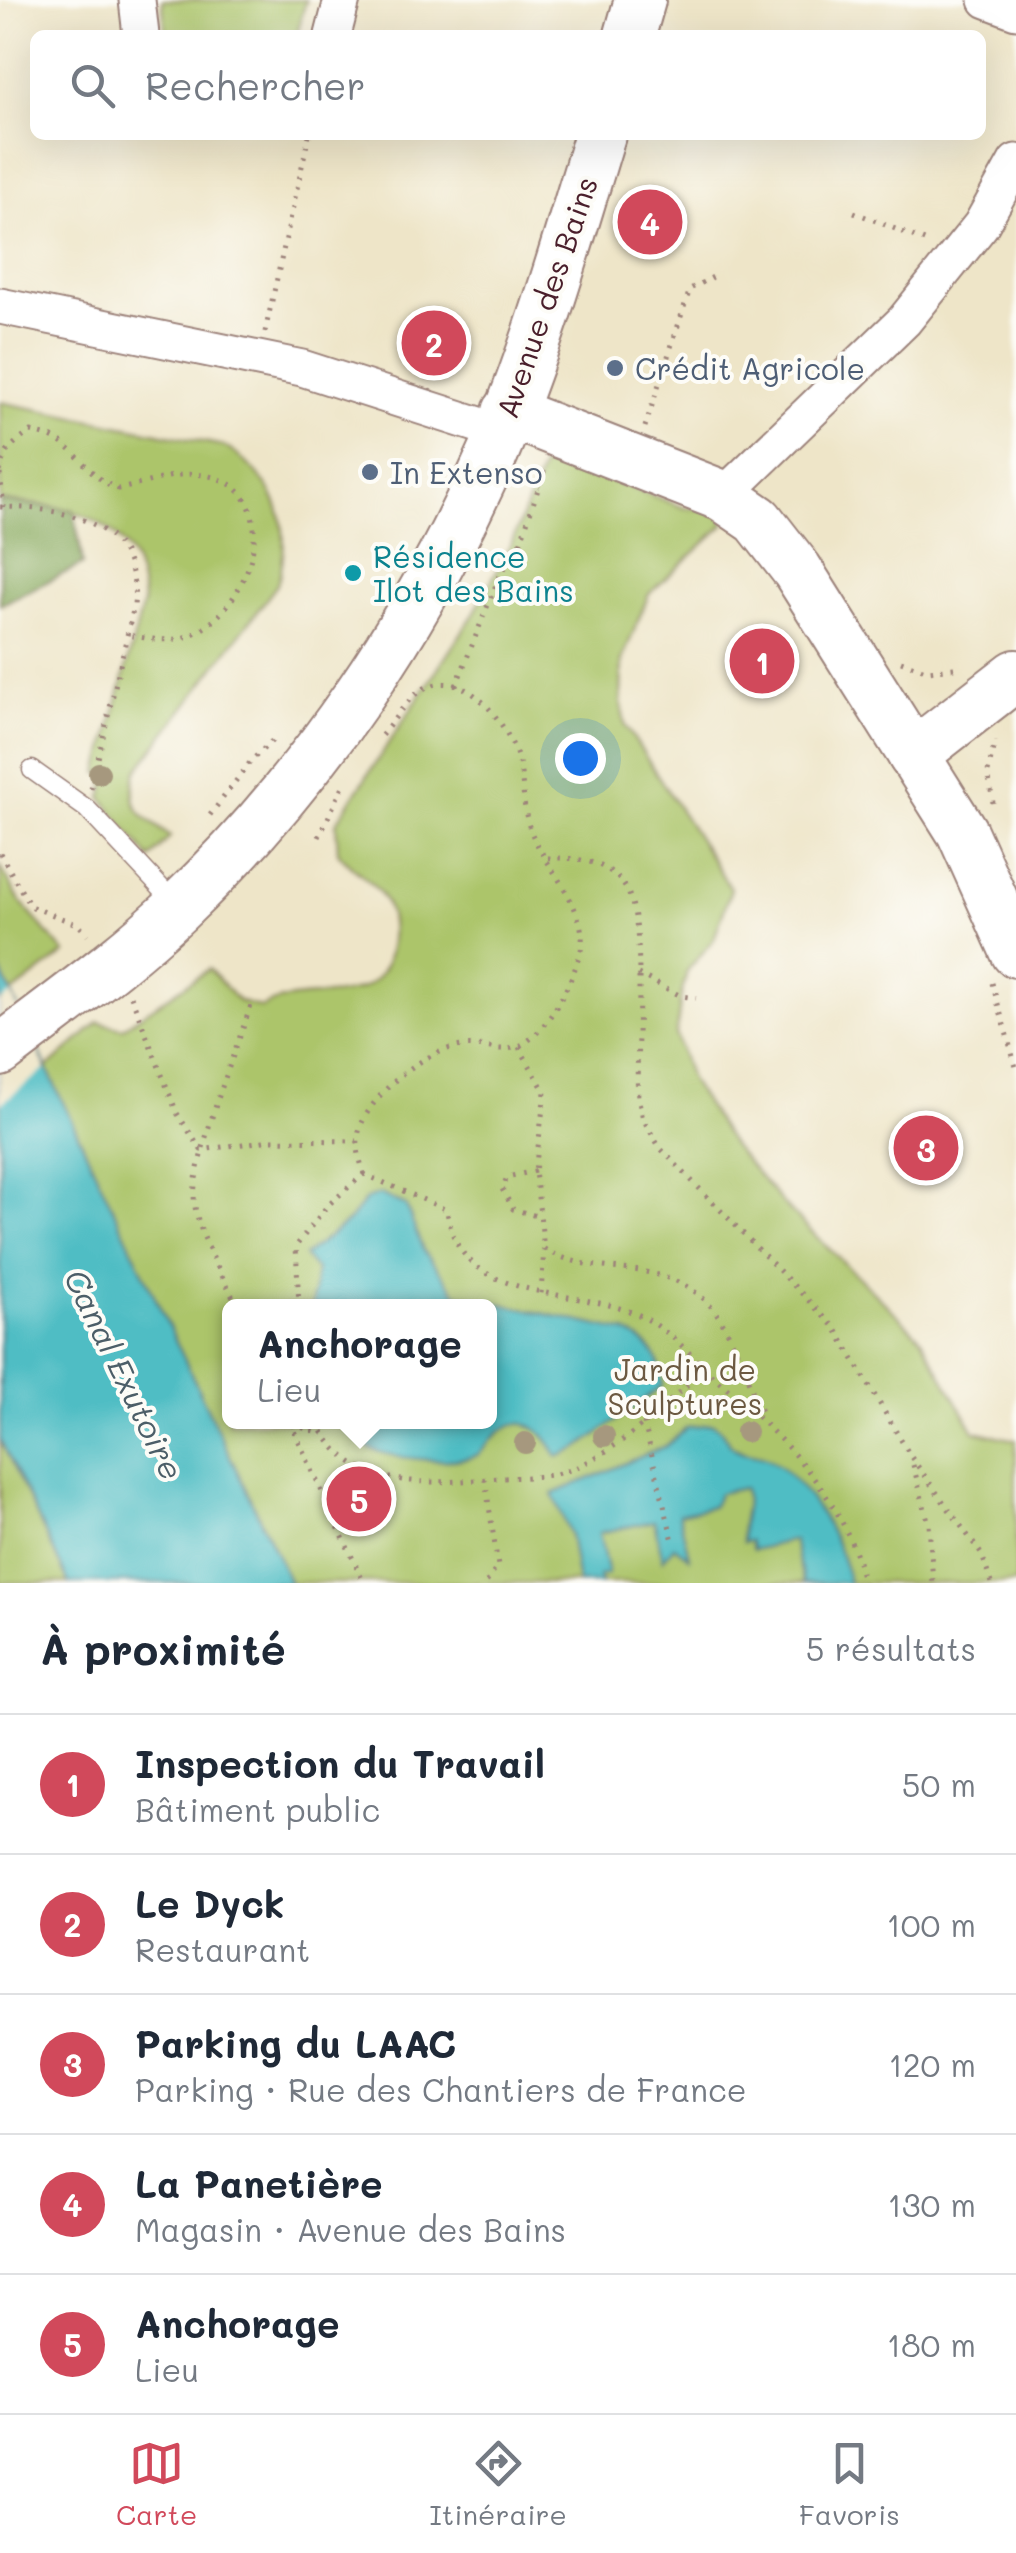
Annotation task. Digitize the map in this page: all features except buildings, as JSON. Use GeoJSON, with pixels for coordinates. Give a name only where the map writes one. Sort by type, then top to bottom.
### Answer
{"type":"FeatureCollection","features":[{"type":"Feature","properties":{"kind":"street"},"geometry":{"type":"LineString","coordinates":[[137,0],[140,30]]}},
{"type":"Feature","properties":{"kind":"street"},"geometry":{"type":"LineString","coordinates":[[334,30],[342,0]]}},
{"type":"Feature","properties":{"kind":"street"},"geometry":{"type":"LineString","coordinates":[[631,30],[640,0]]}},
{"type":"Feature","properties":{"kind":"street"},"geometry":{"type":"LineString","coordinates":[[987,0],[1016,11]]}},
{"type":"Feature","properties":{"kind":"street","name":"Avenue des Bains"},"geometry":{"type":"LineString","coordinates":[[0,1052],[178,908],[261,821],[354,703],[438,568],[505,422],[598,140]]}},
{"type":"Feature","properties":{"kind":"street"},"geometry":{"type":"LineString","coordinates":[[723,496],[896,329],[956,258],[993,206],[1016,162]]}},
{"type":"Feature","properties":{"kind":"street"},"geometry":{"type":"LineString","coordinates":[[0,306],[320,373],[505,422],[556,430],[723,496],[758,520],[779,545],[971,848],[1011,921]]}},
{"type":"Feature","properties":{"kind":"street"},"geometry":{"type":"LineString","coordinates":[[913,756],[1016,675]]}},
{"type":"Feature","properties":{"kind":"lane"},"geometry":{"type":"LineString","coordinates":[[32,770],[87,809],[178,908]]}},
{"type":"Feature","properties":{"kind":"path"},"geometry":{"type":"LineString","coordinates":[[259,360],[308,140]]}},
{"type":"Feature","properties":{"kind":"path"},"geometry":{"type":"LineString","coordinates":[[854,212],[956,258]]}},
{"type":"Feature","properties":{"kind":"path"},"geometry":{"type":"LineString","coordinates":[[644,430],[690,289],[717,275]]}},
{"type":"Feature","properties":{"kind":"path"},"geometry":{"type":"LineString","coordinates":[[456,686],[499,577],[519,547],[556,430]]}},
{"type":"Feature","properties":{"kind":"path"},"geometry":{"type":"LineString","coordinates":[[87,809],[137,578],[127,554],[111,536],[90,522],[57,512],[2,507],[2,458],[12,444],[31,432],[69,445],[93,473],[118,489],[196,474],[231,484],[244,497],[252,514],[253,552],[240,588],[226,608],[184,638],[127,635]]}},
{"type":"Feature","properties":{"kind":"path"},"geometry":{"type":"LineString","coordinates":[[364,1174],[357,1141],[362,1123],[376,1102],[421,1063],[464,1045],[506,1050],[533,1038],[581,950],[580,923],[548,858],[533,838],[522,804],[519,762],[498,718],[480,698],[456,686],[433,685],[415,694],[378,739]]}},
{"type":"Feature","properties":{"kind":"path"},"geometry":{"type":"LineString","coordinates":[[998,814],[988,772],[1000,729]]}},
{"type":"Feature","properties":{"kind":"path"},"geometry":{"type":"LineString","coordinates":[[205,822],[251,761],[284,730]]}},
{"type":"Feature","properties":{"kind":"path"},"geometry":{"type":"LineString","coordinates":[[319,837],[349,778]]}},
{"type":"Feature","properties":{"kind":"path"},"geometry":{"type":"LineString","coordinates":[[0,853],[30,906],[79,924],[96,946]]}},
{"type":"Feature","properties":{"kind":"path"},"geometry":{"type":"LineString","coordinates":[[548,858],[598,864],[626,888],[633,904],[638,974],[636,1069],[643,1118],[683,1175],[836,1328],[911,1457],[982,1556],[991,1583]]}},
{"type":"Feature","properties":{"kind":"path"},"geometry":{"type":"LineString","coordinates":[[638,974],[680,996],[696,998]]}},
{"type":"Feature","properties":{"kind":"path"},"geometry":{"type":"LineString","coordinates":[[129,989],[177,1113],[201,1150]]}},
{"type":"Feature","properties":{"kind":"path"},"geometry":{"type":"LineString","coordinates":[[234,1299],[195,1207],[194,1176],[253,999]]}},
{"type":"Feature","properties":{"kind":"path"},"geometry":{"type":"LineString","coordinates":[[519,1047],[545,1092],[535,1171],[544,1249],[540,1294]]}},
{"type":"Feature","properties":{"kind":"path"},"geometry":{"type":"LineString","coordinates":[[201,1150],[271,1140],[357,1141]]}},
{"type":"Feature","properties":{"kind":"path"},"geometry":{"type":"LineString","coordinates":[[535,1171],[507,1177],[502,1189],[513,1209],[540,1218]]}},
{"type":"Feature","properties":{"kind":"path"},"geometry":{"type":"LineString","coordinates":[[364,1174],[447,1210],[449,1228],[474,1264],[496,1277],[540,1294],[643,1317],[764,1419],[825,1498],[854,1552],[864,1583]]}},
{"type":"Feature","properties":{"kind":"path"},"geometry":{"type":"LineString","coordinates":[[298,1299],[296,1246],[327,1206],[364,1174]]}},
{"type":"Feature","properties":{"kind":"path"},"geometry":{"type":"LineString","coordinates":[[544,1249],[584,1266],[672,1278],[700,1293],[717,1308],[764,1419]]}},
{"type":"Feature","properties":{"kind":"path"},"geometry":{"type":"LineString","coordinates":[[321,1429],[338,1451],[380,1478],[430,1484],[567,1471],[644,1422],[705,1368]]}},
{"type":"Feature","properties":{"kind":"path"},"geometry":{"type":"LineString","coordinates":[[644,1422],[674,1545]]}},
{"type":"Feature","properties":{"kind":"path"},"geometry":{"type":"LineString","coordinates":[[294,1429],[364,1583]]}},
{"type":"Feature","properties":{"kind":"path"},"geometry":{"type":"LineString","coordinates":[[310,1429],[323,1433]]}},
{"type":"Feature","properties":{"kind":"path"},"geometry":{"type":"LineString","coordinates":[[911,1457],[929,1524],[934,1583]]}},
{"type":"Feature","properties":{"kind":"path"},"geometry":{"type":"LineString","coordinates":[[485,1480],[498,1566],[494,1578],[486,1583]]}},
{"type":"Feature","properties":{"kind":"green space"},"geometry":{"type":"Polygon","coordinates":[[[162,0],[306,0],[298,30],[165,30],[162,0]]]}},
{"type":"Feature","properties":{"kind":"green space"},"geometry":{"type":"Polygon","coordinates":[[[0,402],[224,446],[257,474],[277,506],[284,543],[277,585],[136,772],[134,796],[139,811],[170,837],[150,859],[102,798],[108,775],[99,773],[143,603],[139,574],[129,552],[97,522],[52,507],[0,501],[0,402]]]}},
{"type":"Feature","properties":{"kind":"green space","name":"Jardin de Sculptures"},"geometry":{"type":"Polygon","coordinates":[[[547,455],[685,508],[721,509],[724,525],[649,594],[622,660],[625,725],[731,889],[714,939],[687,971],[676,1035],[690,1080],[732,1145],[785,1206],[920,1337],[974,1431],[1016,1440],[1016,1583],[290,1583],[46,1069],[99,1022],[122,1028],[209,969],[238,1001],[262,1008],[296,997],[352,991],[368,985],[380,974],[391,943],[388,909],[376,888],[338,852],[336,823],[472,617],[512,542],[547,455]]]}},
{"type":"Feature","properties":{"kind":"green space"},"geometry":{"type":"Polygon","coordinates":[[[0,501],[74,510],[83,564],[0,605],[0,501]]]}},
{"type":"Feature","properties":{"kind":"green space"},"geometry":{"type":"Polygon","coordinates":[[[0,866],[21,903],[65,953],[11,994],[0,969],[0,866]]]}},
{"type":"Feature","properties":{"kind":"green space"},"geometry":{"type":"Polygon","coordinates":[[[0,1439],[69,1583],[0,1583],[0,1439]]]}},
{"type":"Feature","properties":{"kind":"water","name":"Canal Exutoire"},"geometry":{"type":"Polygon","coordinates":[[[0,969],[290,1583],[69,1583],[0,1439],[0,969]]]}},
{"type":"Feature","properties":{"kind":"water"},"geometry":{"type":"Polygon","coordinates":[[[380,1194],[406,1206],[423,1250],[457,1294],[479,1299],[313,1299],[316,1270],[304,1256],[350,1220],[366,1199],[380,1194]]]}},
{"type":"Feature","properties":{"kind":"water"},"geometry":{"type":"Polygon","coordinates":[[[497,1303],[626,1332],[653,1353],[660,1367],[662,1386],[579,1448],[558,1457],[538,1430],[522,1424],[503,1430],[477,1455],[454,1460],[391,1455],[345,1429],[497,1429],[497,1303]]]}},
{"type":"Feature","properties":{"kind":"water"},"geometry":{"type":"Polygon","coordinates":[[[712,1424],[736,1449],[769,1459],[796,1481],[830,1531],[849,1583],[804,1583],[793,1540],[753,1550],[750,1541],[743,1542],[744,1488],[719,1493],[713,1506],[679,1514],[689,1557],[674,1546],[663,1560],[654,1521],[599,1533],[608,1574],[599,1576],[601,1583],[578,1583],[570,1534],[553,1494],[666,1446],[687,1427],[712,1424]]]}},
{"type":"Feature","properties":{"kind":"pier"},"geometry":{"type":"Polygon","coordinates":[[[11,994],[46,1069],[0,1104],[0,1002],[11,994]]]}},
{"type":"Feature","properties":{"kind":"place","name":"La Panetière"},"geometry":{"type":"Point","coordinates":[650,222]}},
{"type":"Feature","properties":{"kind":"place","name":"Le Dyck"},"geometry":{"type":"Point","coordinates":[434,343]}},
{"type":"Feature","properties":{"kind":"place","name":"Crédit Agricole"},"geometry":{"type":"Point","coordinates":[615,368]}},
{"type":"Feature","properties":{"kind":"place","name":"In Extenso"},"geometry":{"type":"Point","coordinates":[370,472]}},
{"type":"Feature","properties":{"kind":"place","name":"Résidence Ilot des Bains"},"geometry":{"type":"Point","coordinates":[353,573]}},
{"type":"Feature","properties":{"kind":"place","name":"Inspection du Travail"},"geometry":{"type":"Point","coordinates":[762,661]}},
{"type":"Feature","properties":{"kind":"place","name":"Parking du LAAC"},"geometry":{"type":"Point","coordinates":[926,1148]}},
{"type":"Feature","properties":{"kind":"place","name":"Anchorage"},"geometry":{"type":"Point","coordinates":[359,1499]}}]}
